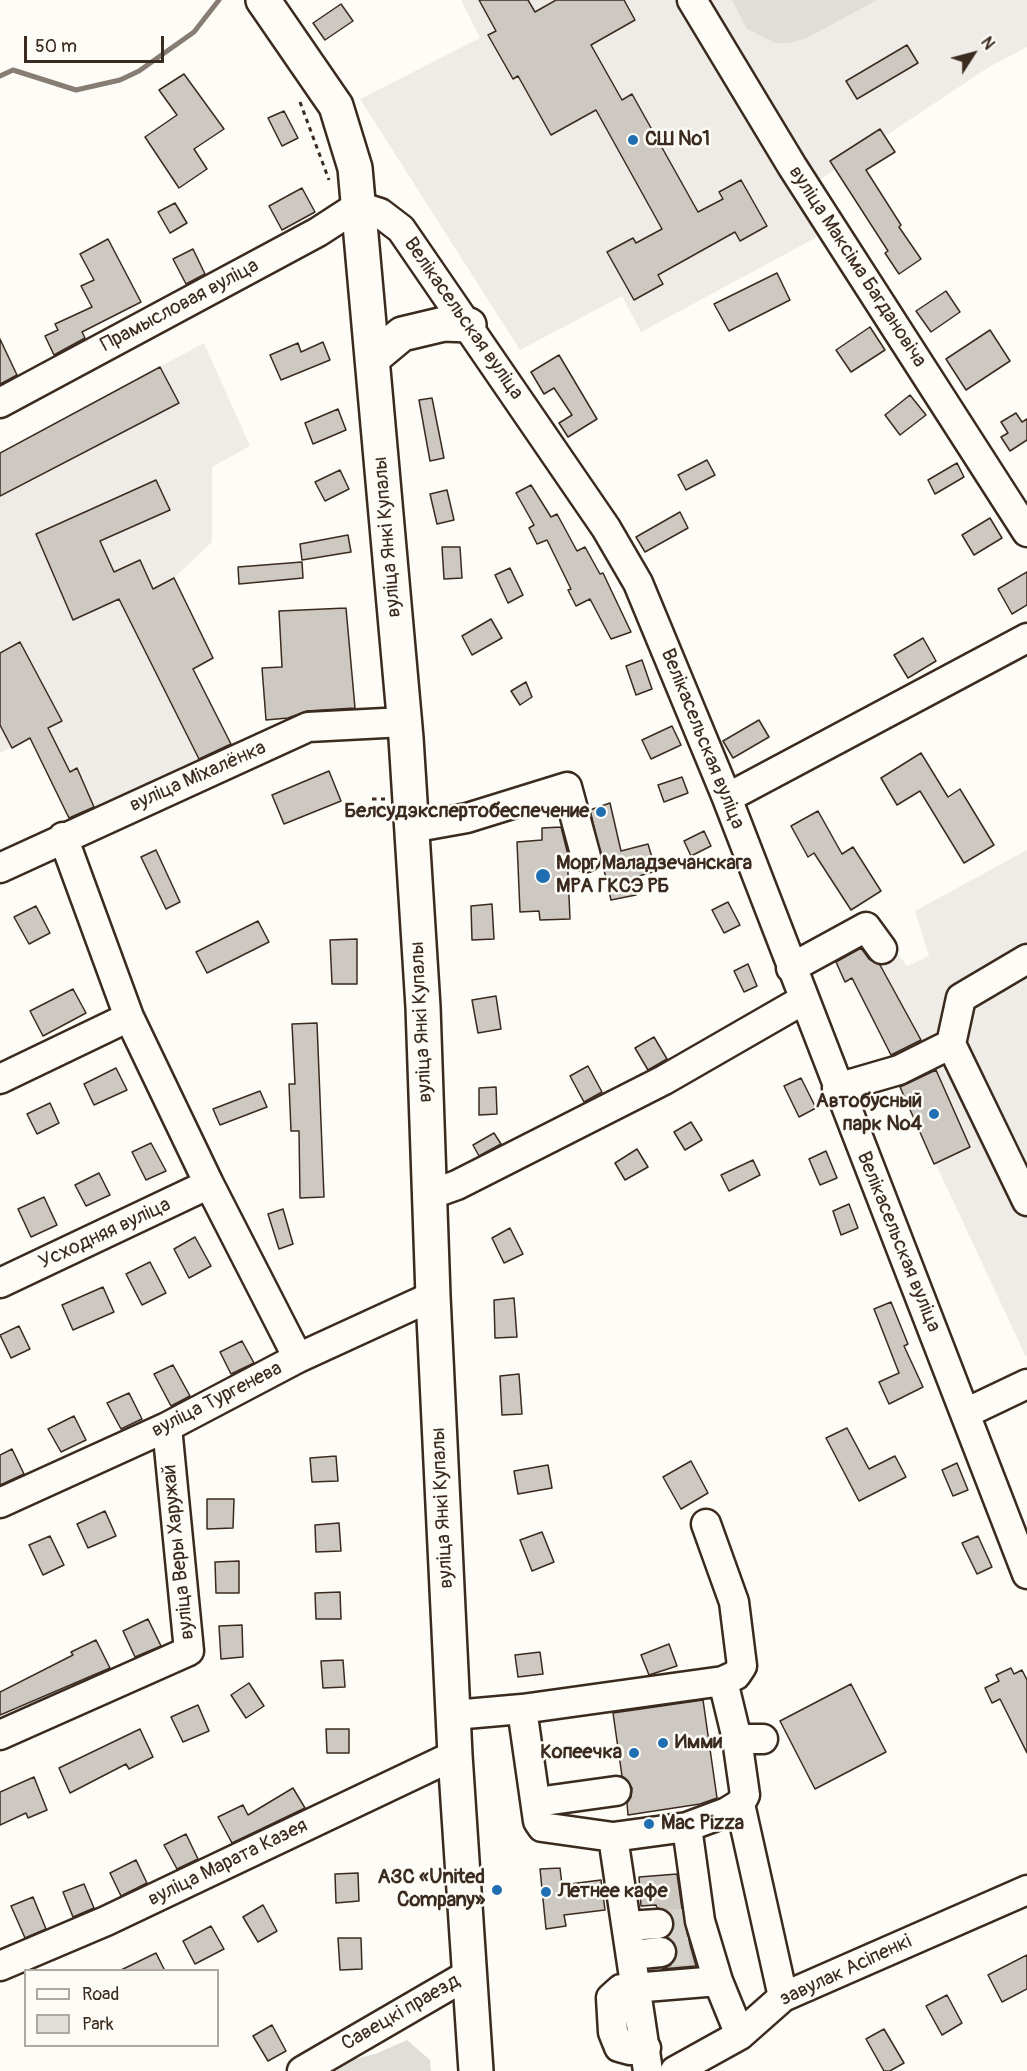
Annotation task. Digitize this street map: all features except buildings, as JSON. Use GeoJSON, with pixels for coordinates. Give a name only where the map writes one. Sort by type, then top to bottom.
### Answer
{"type":"FeatureCollection","features":[{"type":"Feature","properties":{"kind":"main road","name":"вуліца Янкі Купалы"},"geometry":{"type":"LineString","coordinates":[[263,0],[336,106],[355,168],[404,722],[423,1007],[433,1296],[455,1755],[476,2071]]}},
{"type":"Feature","properties":{"kind":"main road"},"geometry":{"type":"LineString","coordinates":[[372,359],[402,334],[444,324],[469,325]]}},
{"type":"Feature","properties":{"kind":"street","name":"вуліца Максіма Багдановіча"},"geometry":{"type":"LineString","coordinates":[[692,0],[792,166],[1027,532]]}},
{"type":"Feature","properties":{"kind":"street","name":"Велікасельская вуліца"},"geometry":{"type":"LineString","coordinates":[[358,206],[380,213],[401,229],[606,528],[638,583],[727,798],[837,1088],[966,1413],[1027,1574]]}},
{"type":"Feature","properties":{"kind":"street","name":"Прамысловая вуліца"},"geometry":{"type":"LineString","coordinates":[[0,403],[318,232],[358,206]]}},
{"type":"Feature","properties":{"kind":"street"},"geometry":{"type":"LineString","coordinates":[[727,798],[1027,639]]}},
{"type":"Feature","properties":{"kind":"street","name":"вуліца Міхалёнка"},"geometry":{"type":"LineString","coordinates":[[0,868],[63,837],[308,727],[404,722]]}},
{"type":"Feature","properties":{"kind":"street"},"geometry":{"type":"LineString","coordinates":[[411,828],[467,818],[567,787],[586,857]]}},
{"type":"Feature","properties":{"kind":"street"},"geometry":{"type":"LineString","coordinates":[[63,837],[129,1017],[209,1184],[298,1359]]}},
{"type":"Feature","properties":{"kind":"street"},"geometry":{"type":"LineString","coordinates":[[791,968],[866,927],[882,949]]}},
{"type":"Feature","properties":{"kind":"street"},"geometry":{"type":"LineString","coordinates":[[1027,959],[961,998],[951,1044],[1027,1201]]}},
{"type":"Feature","properties":{"kind":"street"},"geometry":{"type":"LineString","coordinates":[[429,1194],[457,1185],[664,1080],[803,1000]]}},
{"type":"Feature","properties":{"kind":"street"},"geometry":{"type":"LineString","coordinates":[[0,1079],[129,1017]]}},
{"type":"Feature","properties":{"kind":"street"},"geometry":{"type":"LineString","coordinates":[[837,1088],[899,1070],[951,1044]]}},
{"type":"Feature","properties":{"kind":"street","name":"Усходняя вуліца"},"geometry":{"type":"LineString","coordinates":[[0,1283],[209,1184]]}},
{"type":"Feature","properties":{"kind":"street","name":"вуліца Тургенева"},"geometry":{"type":"LineString","coordinates":[[0,1503],[166,1427],[298,1359],[433,1296]]}},
{"type":"Feature","properties":{"kind":"street"},"geometry":{"type":"LineString","coordinates":[[966,1413],[1027,1384]]}},
{"type":"Feature","properties":{"kind":"street","name":"вуліца Веры Харужай"},"geometry":{"type":"LineString","coordinates":[[0,1734],[189,1651],[166,1427]]}},
{"type":"Feature","properties":{"kind":"street"},"geometry":{"type":"LineString","coordinates":[[454,1714],[522,1710],[723,1681],[736,1676],[742,1666],[734,1602],[706,1524]]}},
{"type":"Feature","properties":{"kind":"street"},"geometry":{"type":"LineString","coordinates":[[522,1710],[538,1821],[542,1827],[614,1838],[687,1827],[727,1812],[740,1804],[745,1795],[750,1739],[723,1681]]}},
{"type":"Feature","properties":{"kind":"street","name":"вуліца Марата Казея"},"geometry":{"type":"LineString","coordinates":[[0,1966],[106,1921],[455,1755]]}},
{"type":"Feature","properties":{"kind":"street"},"geometry":{"type":"LineString","coordinates":[[537,1802],[616,1791]]}},
{"type":"Feature","properties":{"kind":"street"},"geometry":{"type":"LineString","coordinates":[[740,1804],[783,1997]]}},
{"type":"Feature","properties":{"kind":"street"},"geometry":{"type":"LineString","coordinates":[[687,1827],[696,1922],[701,1949],[718,1981],[740,2035]]}},
{"type":"Feature","properties":{"kind":"street"},"geometry":{"type":"LineString","coordinates":[[614,1838],[647,2060]]}},
{"type":"Feature","properties":{"kind":"street","name":"завулак Асіпенкі"},"geometry":{"type":"LineString","coordinates":[[675,2071],[740,2035],[783,1997],[1027,1890]]}},
{"type":"Feature","properties":{"kind":"street"},"geometry":{"type":"LineString","coordinates":[[627,1926],[658,1924]]}},
{"type":"Feature","properties":{"kind":"street"},"geometry":{"type":"LineString","coordinates":[[631,1954],[660,1952]]}},
{"type":"Feature","properties":{"kind":"street","name":"Савецкі праезд"},"geometry":{"type":"LineString","coordinates":[[302,2071],[469,1974]]}},
{"type":"Feature","properties":{"kind":"street"},"geometry":{"type":"LineString","coordinates":[[636,1987],[718,1981]]}},
{"type":"Feature","properties":{"kind":"path"},"geometry":{"type":"LineString","coordinates":[[300,102],[330,181]]}},
{"type":"Feature","properties":{"kind":"shaded area","name":"СШ №1"},"geometry":{"type":"Polygon","coordinates":[[[461,0],[1027,0],[1027,47],[989,67],[818,181],[841,224],[641,332],[622,296],[520,350],[360,99],[480,38],[461,0]]]}},
{"type":"Feature","properties":{"kind":"shaded area"},"geometry":{"type":"Polygon","coordinates":[[[204,343],[250,446],[212,467],[212,542],[174,578],[213,658],[193,669],[235,752],[72,826],[30,738],[0,753],[0,453],[204,343]]]}},
{"type":"Feature","properties":{"kind":"shaded area"},"geometry":{"type":"Polygon","coordinates":[[[1027,850],[1026,1357],[897,1081],[894,1061],[852,978],[899,955],[907,966],[929,956],[915,911],[1027,850]]]}},
{"type":"Feature","properties":{"kind":"green space"},"geometry":{"type":"Polygon","coordinates":[[[732,0],[877,0],[805,39],[789,43],[775,43],[747,29],[732,0]]]}},
{"type":"Feature","properties":{"kind":"green space"},"geometry":{"type":"Polygon","coordinates":[[[407,2040],[430,2060],[431,2071],[332,2071],[351,2060],[375,2054],[407,2040]]]}},
{"type":"Feature","properties":{"kind":"waterway"},"geometry":{"type":"LineString","coordinates":[[0,76],[13,70],[76,90],[120,80],[139,71],[194,32],[219,0]]}},
{"type":"Feature","properties":{"kind":"tunnel"},"geometry":{"type":"LineString","coordinates":[[658,1924],[692,1922]]}},
{"type":"Feature","properties":{"kind":"tunnel"},"geometry":{"type":"LineString","coordinates":[[661,1952],[695,1950]]}},
{"type":"Feature","properties":{"kind":"place","name":"СШ №1"},"geometry":{"type":"Point","coordinates":[633,140]}},
{"type":"Feature","properties":{"kind":"place","name":"Белсудэкспертобеспечение"},"geometry":{"type":"Point","coordinates":[601,812]}},
{"type":"Feature","properties":{"kind":"place","name":"Морг Маладзечанскага МРА ГКСЭ РБ"},"geometry":{"type":"Point","coordinates":[543,876]}},
{"type":"Feature","properties":{"kind":"place","name":"Автобусный парк №4"},"geometry":{"type":"Point","coordinates":[934,1114]}},
{"type":"Feature","properties":{"kind":"place","name":"Имми"},"geometry":{"type":"Point","coordinates":[663,1743]}},
{"type":"Feature","properties":{"kind":"place","name":"Копеечка"},"geometry":{"type":"Point","coordinates":[634,1753]}},
{"type":"Feature","properties":{"kind":"place","name":"Mac Pizza"},"geometry":{"type":"Point","coordinates":[649,1824]}},
{"type":"Feature","properties":{"kind":"place","name":"АЗС «United Company»"},"geometry":{"type":"Point","coordinates":[497,1890]}},
{"type":"Feature","properties":{"kind":"place","name":"Летнее кафе"},"geometry":{"type":"Point","coordinates":[546,1892]}}]}
